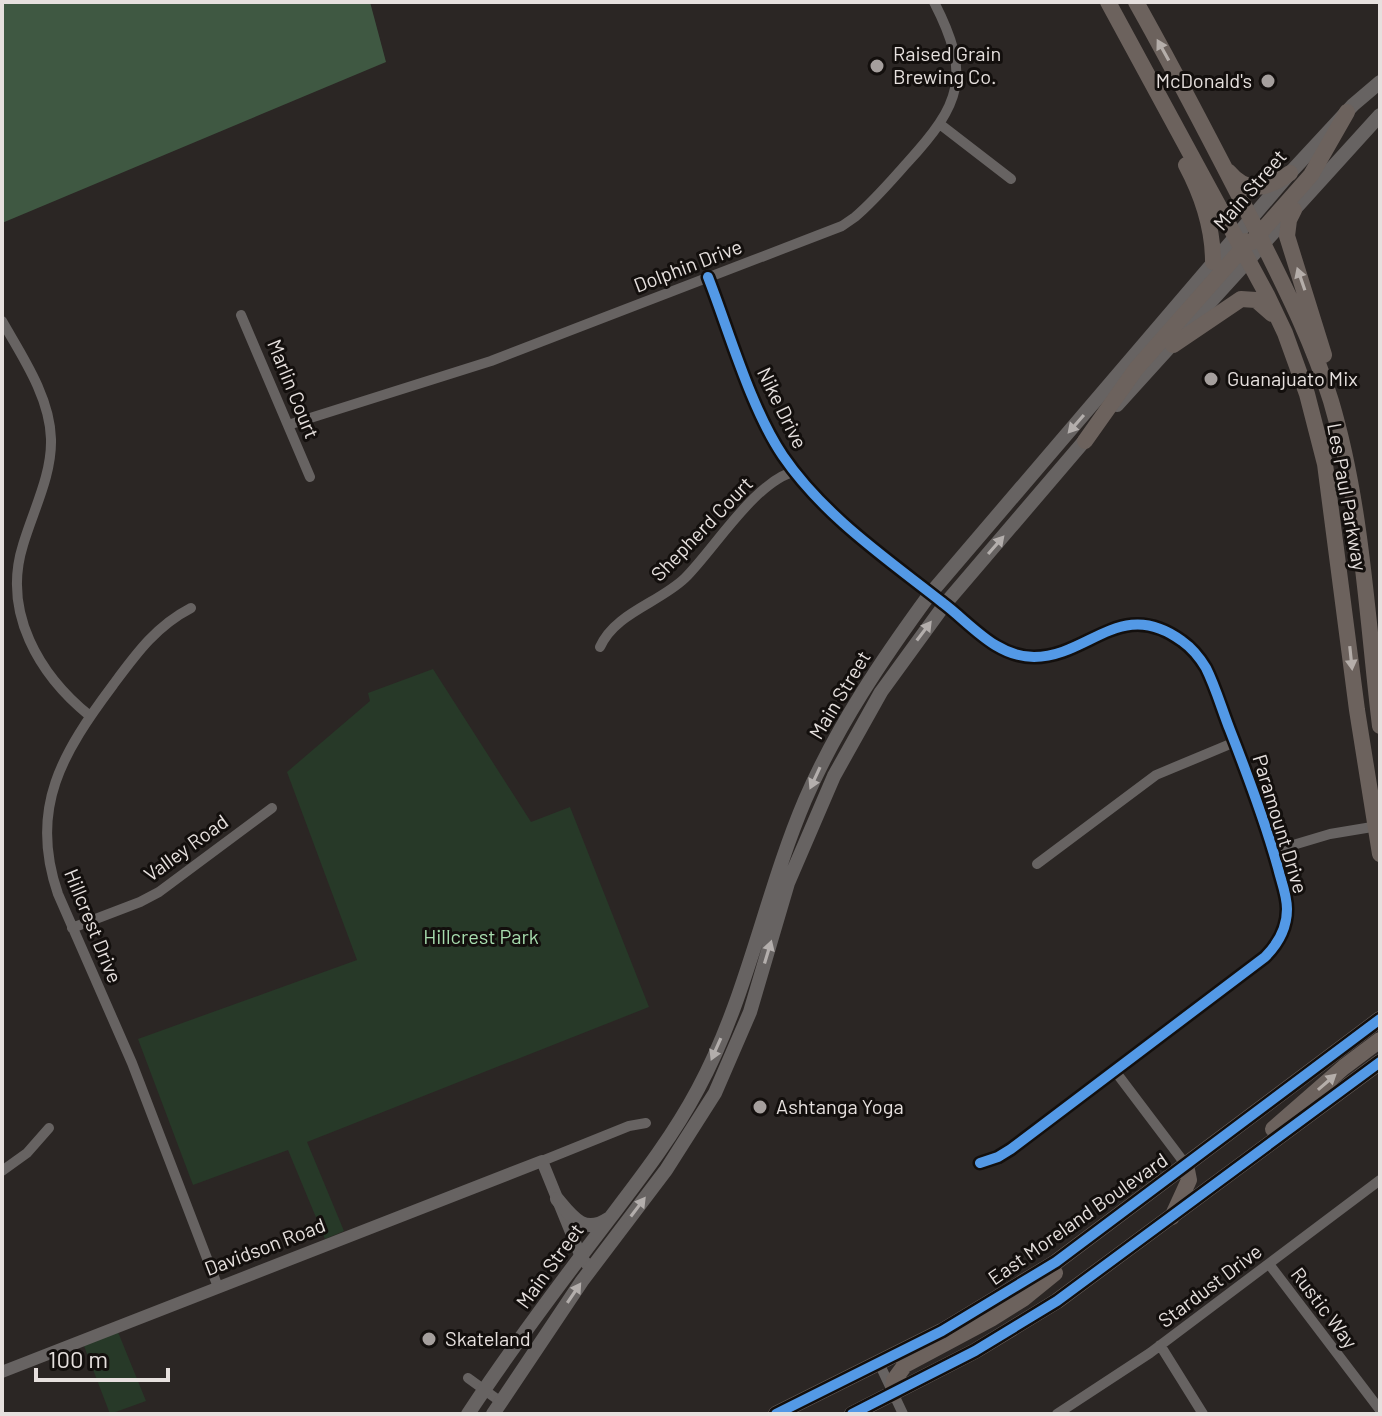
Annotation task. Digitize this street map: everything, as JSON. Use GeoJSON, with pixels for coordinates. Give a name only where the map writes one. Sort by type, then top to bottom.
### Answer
{"type":"FeatureCollection","features":[{"type":"Feature","properties":{"kind":"main road","name":"Les Paul Parkway"},"geometry":{"type":"LineString","coordinates":[[1108,2],[1250,243],[1303,325],[1323,377],[1348,472],[1372,598],[1379,719]]}},
{"type":"Feature","properties":{"kind":"main road","name":"Les Paul Parkway"},"geometry":{"type":"LineString","coordinates":[[1136,2],[1226,168],[1250,243],[1307,394],[1325,464],[1333,513],[1380,854]]}},
{"type":"Feature","properties":{"kind":"main road"},"geometry":{"type":"LineString","coordinates":[[1142,64],[1162,119],[1201,198],[1210,230],[1213,262]]}},
{"type":"Feature","properties":{"kind":"main road","name":"Main Street"},"geometry":{"type":"LineString","coordinates":[[468,1414],[484,1389],[586,1263],[666,1170],[715,1093],[746,1021],[788,883],[834,776],[881,692],[945,604],[1085,441],[1173,345],[1250,243],[1290,173],[1380,82]]}},
{"type":"Feature","properties":{"kind":"main road"},"geometry":{"type":"LineString","coordinates":[[1352,107],[1380,106]]}},
{"type":"Feature","properties":{"kind":"main road"},"geometry":{"type":"LineString","coordinates":[[1085,441],[1136,369],[1311,175],[1352,107]]}},
{"type":"Feature","properties":{"kind":"main road"},"geometry":{"type":"LineString","coordinates":[[1320,181],[1330,162],[1364,120],[1364,109],[1352,107]]}},
{"type":"Feature","properties":{"kind":"main road","name":"Main Street"},"geometry":{"type":"LineString","coordinates":[[497,1408],[586,1263],[611,1216],[660,1153],[699,1087],[730,1016],[804,802],[827,753],[871,680],[930,594],[1213,262],[1250,243],[1294,210],[1380,115]]}},
{"type":"Feature","properties":{"kind":"main road"},"geometry":{"type":"LineString","coordinates":[[1226,168],[1242,184],[1256,188],[1270,186],[1290,173]]}},
{"type":"Feature","properties":{"kind":"main road"},"geometry":{"type":"LineString","coordinates":[[1294,210],[1287,236],[1323,348],[1323,377]]}},
{"type":"Feature","properties":{"kind":"main road"},"geometry":{"type":"LineString","coordinates":[[1173,345],[1241,299],[1261,303],[1279,322]]}},
{"type":"Feature","properties":{"kind":"main road"},"geometry":{"type":"LineString","coordinates":[[1333,513],[1345,531],[1355,590],[1372,598]]}},
{"type":"Feature","properties":{"kind":"main road"},"geometry":{"type":"LineString","coordinates":[[1344,605],[1359,615],[1362,621],[1371,693],[1379,719]]}},
{"type":"Feature","properties":{"kind":"main road"},"geometry":{"type":"LineString","coordinates":[[854,739],[856,722],[874,690],[871,680]]}},
{"type":"Feature","properties":{"kind":"main road"},"geometry":{"type":"LineString","coordinates":[[740,986],[756,991]]}},
{"type":"Feature","properties":{"kind":"main road"},"geometry":{"type":"LineString","coordinates":[[730,1016],[746,1021]]}},
{"type":"Feature","properties":{"kind":"main road","name":"East Moreland Boulevard"},"geometry":{"type":"LineString","coordinates":[[782,1412],[990,1304],[1099,1231],[1380,1019]]}},
{"type":"Feature","properties":{"kind":"main road"},"geometry":{"type":"LineString","coordinates":[[1231,1174],[1248,1151],[1344,1067],[1380,1040]]}},
{"type":"Feature","properties":{"kind":"main road"},"geometry":{"type":"LineString","coordinates":[[852,1414],[1027,1321],[1172,1218],[1380,1062]]}},
{"type":"Feature","properties":{"kind":"main road"},"geometry":{"type":"LineString","coordinates":[[699,1087],[715,1093]]}},
{"type":"Feature","properties":{"kind":"main road"},"geometry":{"type":"LineString","coordinates":[[1172,1218],[1189,1180],[1186,1165]]}},
{"type":"Feature","properties":{"kind":"main road"},"geometry":{"type":"LineString","coordinates":[[557,1199],[574,1220],[586,1226],[602,1223],[611,1216]]}},
{"type":"Feature","properties":{"kind":"main road"},"geometry":{"type":"LineString","coordinates":[[893,1394],[894,1380],[905,1365],[1023,1299],[1099,1231]]}},
{"type":"Feature","properties":{"kind":"street","name":"Dolphin Drive"},"geometry":{"type":"LineString","coordinates":[[288,425],[491,361],[842,226],[855,217],[941,125],[954,93],[957,64],[951,37],[934,2]]}},
{"type":"Feature","properties":{"kind":"street"},"geometry":{"type":"LineString","coordinates":[[941,125],[1011,179]]}},
{"type":"Feature","properties":{"kind":"street","name":"Nike Drive"},"geometry":{"type":"LineString","coordinates":[[708,277],[765,422],[784,458],[804,484],[849,528],[930,594]]}},
{"type":"Feature","properties":{"kind":"street","name":"Marlin Court"},"geometry":{"type":"LineString","coordinates":[[241,315],[310,477]]}},
{"type":"Feature","properties":{"kind":"street"},"geometry":{"type":"LineString","coordinates":[[2,321],[36,386],[45,407],[51,435],[45,476],[20,556],[17,583],[20,612],[40,664],[90,716]]}},
{"type":"Feature","properties":{"kind":"street","name":"Shepherd Court"},"geometry":{"type":"LineString","coordinates":[[600,647],[610,629],[684,579],[773,481],[783,474],[796,471]]}},
{"type":"Feature","properties":{"kind":"street","name":"Paramount Drive"},"geometry":{"type":"LineString","coordinates":[[930,594],[981,636],[1008,652],[1028,657],[1057,655],[1101,633],[1124,626],[1145,626],[1170,633],[1194,651],[1207,670],[1235,742],[1273,851],[1287,912],[1285,926],[1274,947],[1256,965],[1011,1149],[980,1163]]}},
{"type":"Feature","properties":{"kind":"street","name":"Hillcrest Drive"},"geometry":{"type":"LineString","coordinates":[[191,608],[172,617],[149,637],[90,716],[62,761],[49,805],[46,828],[51,874],[132,1063],[218,1287]]}},
{"type":"Feature","properties":{"kind":"street"},"geometry":{"type":"LineString","coordinates":[[1037,864],[1156,775],[1235,742]]}},
{"type":"Feature","properties":{"kind":"street","name":"Valley Road"},"geometry":{"type":"LineString","coordinates":[[72,928],[159,892],[272,808]]}},
{"type":"Feature","properties":{"kind":"street"},"geometry":{"type":"LineString","coordinates":[[1273,851],[1330,834],[1377,826]]}},
{"type":"Feature","properties":{"kind":"street"},"geometry":{"type":"LineString","coordinates":[[1115,1071],[1186,1165]]}},
{"type":"Feature","properties":{"kind":"street","name":"Davidson Road"},"geometry":{"type":"LineString","coordinates":[[2,1372],[629,1126],[646,1123]]}},
{"type":"Feature","properties":{"kind":"street"},"geometry":{"type":"LineString","coordinates":[[2,1171],[27,1153],[49,1128]]}},
{"type":"Feature","properties":{"kind":"street"},"geometry":{"type":"LineString","coordinates":[[542,1161],[586,1263]]}},
{"type":"Feature","properties":{"kind":"street","name":"Stardust Drive"},"geometry":{"type":"LineString","coordinates":[[1057,1414],[1160,1345],[1378,1185]]}},
{"type":"Feature","properties":{"kind":"street","name":"Rustic Way"},"geometry":{"type":"LineString","coordinates":[[1269,1264],[1380,1410]]}},
{"type":"Feature","properties":{"kind":"street"},"geometry":{"type":"LineString","coordinates":[[1160,1345],[1203,1414]]}},
{"type":"Feature","properties":{"kind":"street"},"geometry":{"type":"LineString","coordinates":[[879,1363],[903,1414]]}},
{"type":"Feature","properties":{"kind":"street"},"geometry":{"type":"LineString","coordinates":[[468,1378],[484,1389],[497,1408]]}},
{"type":"Feature","properties":{"kind":"green space"},"geometry":{"type":"Polygon","coordinates":[[[2,2],[370,2],[386,62],[2,223],[2,2]]]}},
{"type":"Feature","properties":{"kind":"green space","name":"Hillcrest Park"},"geometry":{"type":"Polygon","coordinates":[[[433,669],[531,822],[570,807],[649,1007],[307,1142],[344,1231],[325,1239],[288,1150],[193,1185],[138,1039],[357,960],[287,772],[370,701],[368,693],[433,669]]]}},
{"type":"Feature","properties":{"kind":"green space"},"geometry":{"type":"Polygon","coordinates":[[[118,1332],[146,1401],[110,1414],[84,1346],[118,1332]]]}},
{"type":"Feature","properties":{"kind":"cycle path"},"geometry":{"type":"LineString","coordinates":[[708,277],[761,416],[771,437],[799,478],[857,535],[985,638],[1008,652],[1034,657],[1072,648],[1123,626],[1141,625],[1160,629],[1192,650],[1213,683],[1273,850],[1285,893],[1287,916],[1281,935],[1265,957],[1011,1149],[980,1163]]}},
{"type":"Feature","properties":{"kind":"cycle path"},"geometry":{"type":"LineString","coordinates":[[776,1414],[942,1331],[1056,1262],[1380,1019]]}},
{"type":"Feature","properties":{"kind":"cycle path"},"geometry":{"type":"LineString","coordinates":[[852,1414],[975,1351],[1057,1301],[1380,1062]]}},
{"type":"Feature","properties":{"kind":"place","name":"Raised Grain Brewing Co."},"geometry":{"type":"Point","coordinates":[877,66]}},
{"type":"Feature","properties":{"kind":"place","name":"McDonald's"},"geometry":{"type":"Point","coordinates":[1268,81]}},
{"type":"Feature","properties":{"kind":"place","name":"Guanajuato Mix"},"geometry":{"type":"Point","coordinates":[1211,379]}},
{"type":"Feature","properties":{"kind":"place","name":"Ashtanga Yoga"},"geometry":{"type":"Point","coordinates":[760,1107]}},
{"type":"Feature","properties":{"kind":"place","name":"Skateland"},"geometry":{"type":"Point","coordinates":[429,1339]}}]}
